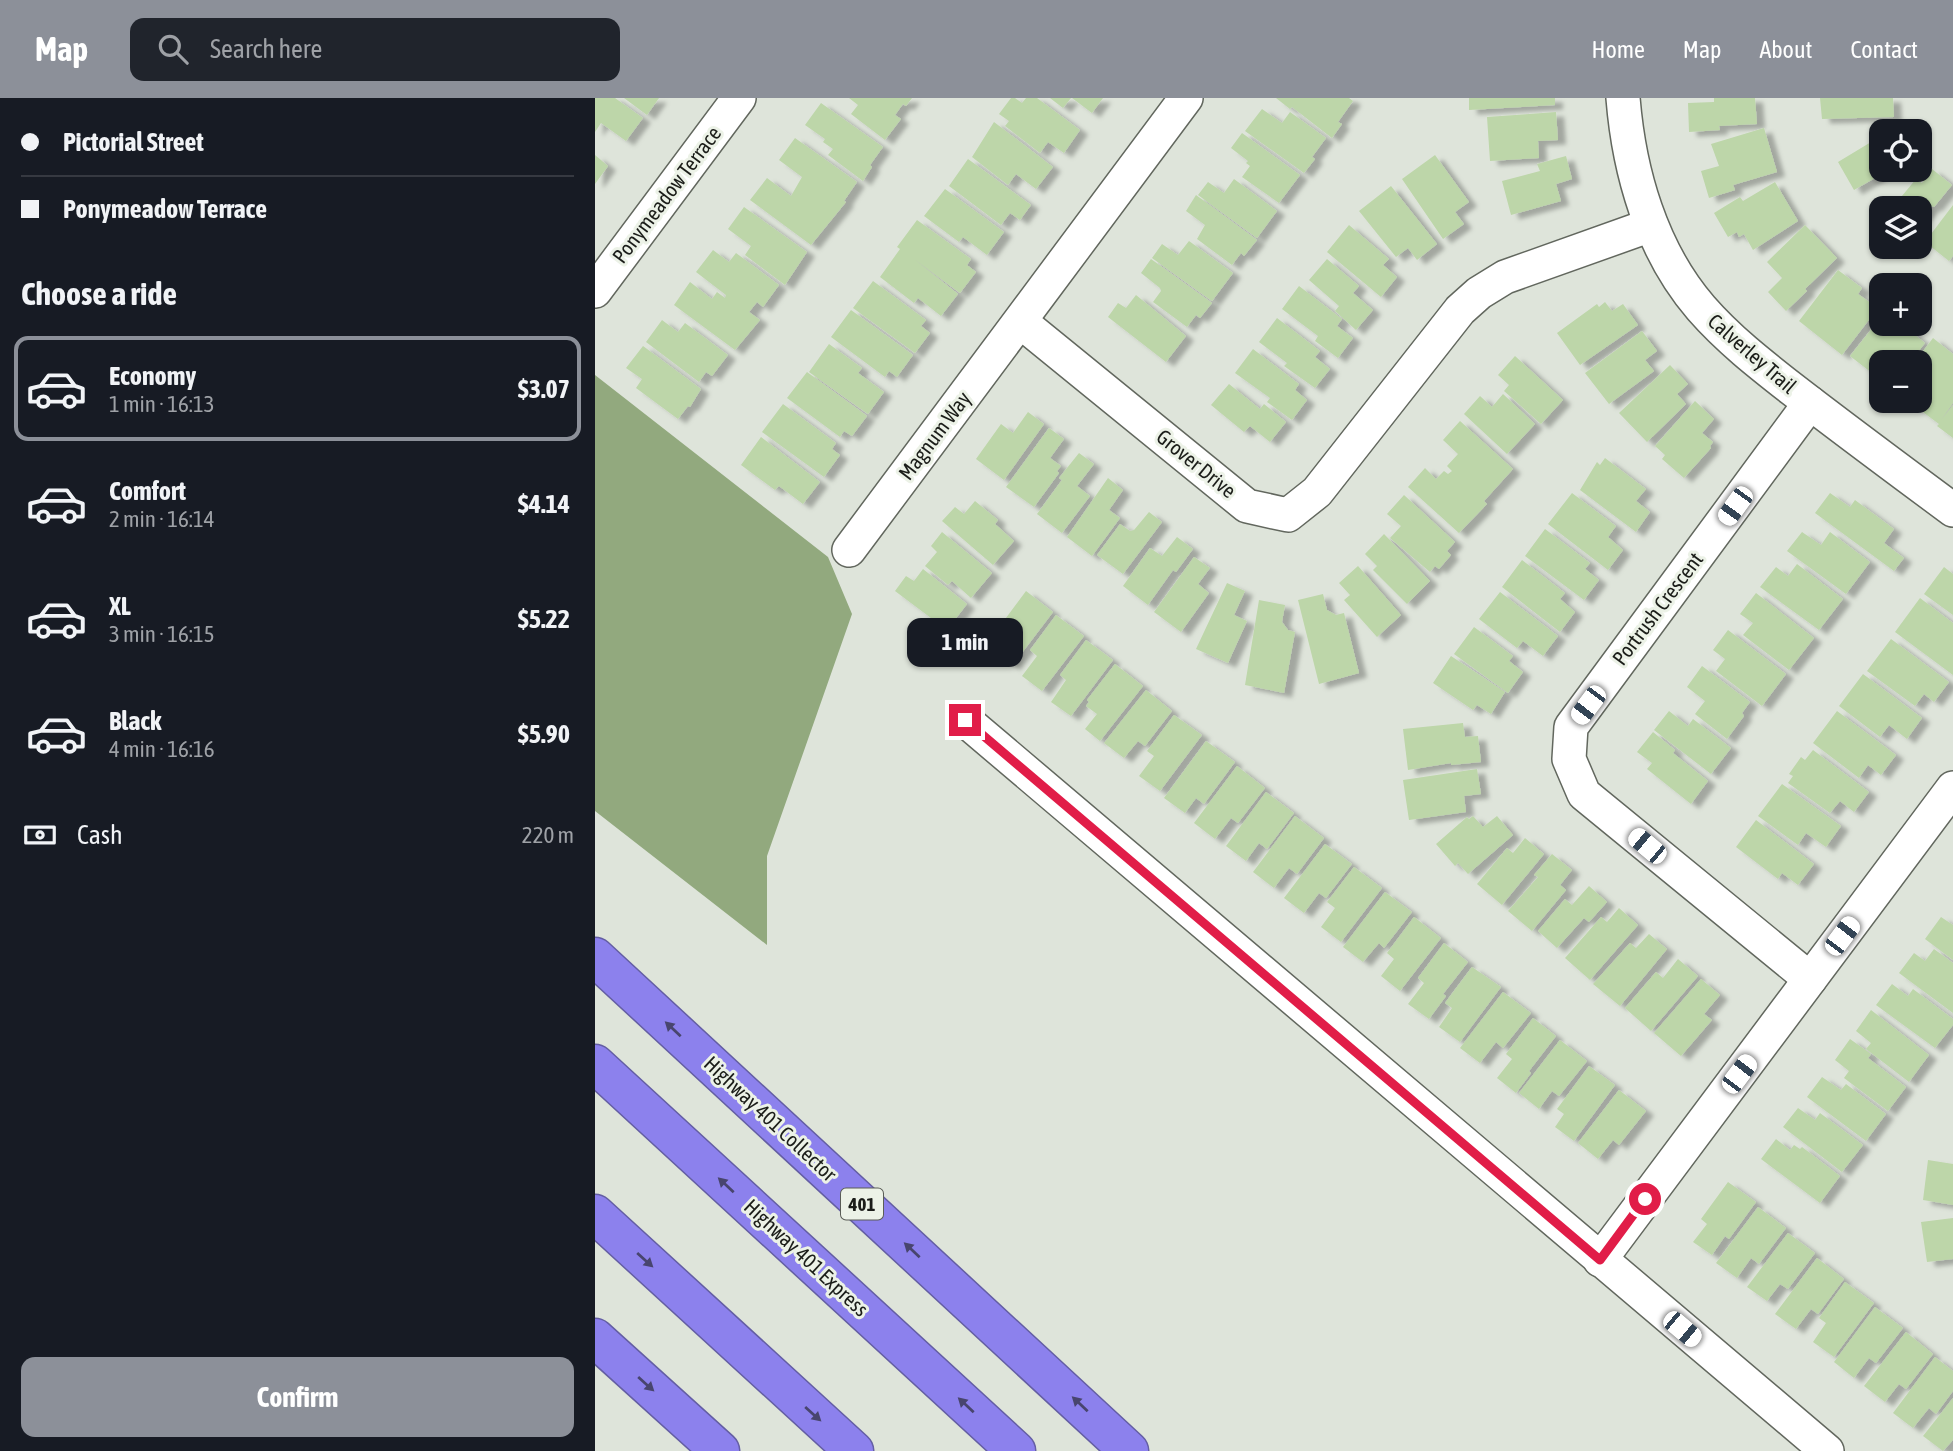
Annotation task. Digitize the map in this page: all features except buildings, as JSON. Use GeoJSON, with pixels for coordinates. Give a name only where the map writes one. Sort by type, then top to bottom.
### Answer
{"type":"FeatureCollection","features":[{"type":"Feature","properties":{"kind":"highway","name":"Highway 401 Collector"},"geometry":{"type":"LineString","coordinates":[[595,957],[1129,1451]]}},
{"type":"Feature","properties":{"kind":"highway","name":"Highway 401 Express"},"geometry":{"type":"LineString","coordinates":[[595,1064],[1016,1451]]}},
{"type":"Feature","properties":{"kind":"highway"},"geometry":{"type":"LineString","coordinates":[[595,1214],[854,1451]]}},
{"type":"Feature","properties":{"kind":"highway"},"geometry":{"type":"LineString","coordinates":[[595,1338],[720,1451]]}},
{"type":"Feature","properties":{"kind":"street","name":"Ponymeadow Terrace"},"geometry":{"type":"LineString","coordinates":[[595,291],[739,98]]}},
{"type":"Feature","properties":{"kind":"street"},"geometry":{"type":"LineString","coordinates":[[1021,323],[1187,98]]}},
{"type":"Feature","properties":{"kind":"street","name":"Calverley Trail"},"geometry":{"type":"LineString","coordinates":[[1623,98],[1632,168],[1651,225],[1674,270],[1700,307],[1739,347],[1953,510]]}},
{"type":"Feature","properties":{"kind":"street","name":"Grover Drive"},"geometry":{"type":"LineString","coordinates":[[1021,323],[1247,506],[1287,515],[1317,492],[1460,310],[1479,293],[1505,277],[1651,225]]}},
{"type":"Feature","properties":{"kind":"street","name":"Magnum Way"},"geometry":{"type":"LineString","coordinates":[[849,550],[1021,323]]}},
{"type":"Feature","properties":{"kind":"street","name":"Portrush Crescent"},"geometry":{"type":"LineString","coordinates":[[1810,403],[1571,727],[1569,759],[1584,794],[1810,979]]}},
{"type":"Feature","properties":{"kind":"street"},"geometry":{"type":"LineString","coordinates":[[965,720],[1827,1451]]}},
{"type":"Feature","properties":{"kind":"street"},"geometry":{"type":"LineString","coordinates":[[1600,1260],[1953,788]]}},
{"type":"Feature","properties":{"kind":"green space"},"geometry":{"type":"Polygon","coordinates":[[[595,375],[828,557],[852,614],[767,856],[767,945],[595,811],[595,375]]]}},
{"type":"Feature","properties":{"kind":"route"},"geometry":{"type":"LineString","coordinates":[[965,720],[1600,1260],[1645,1199]]}}]}
